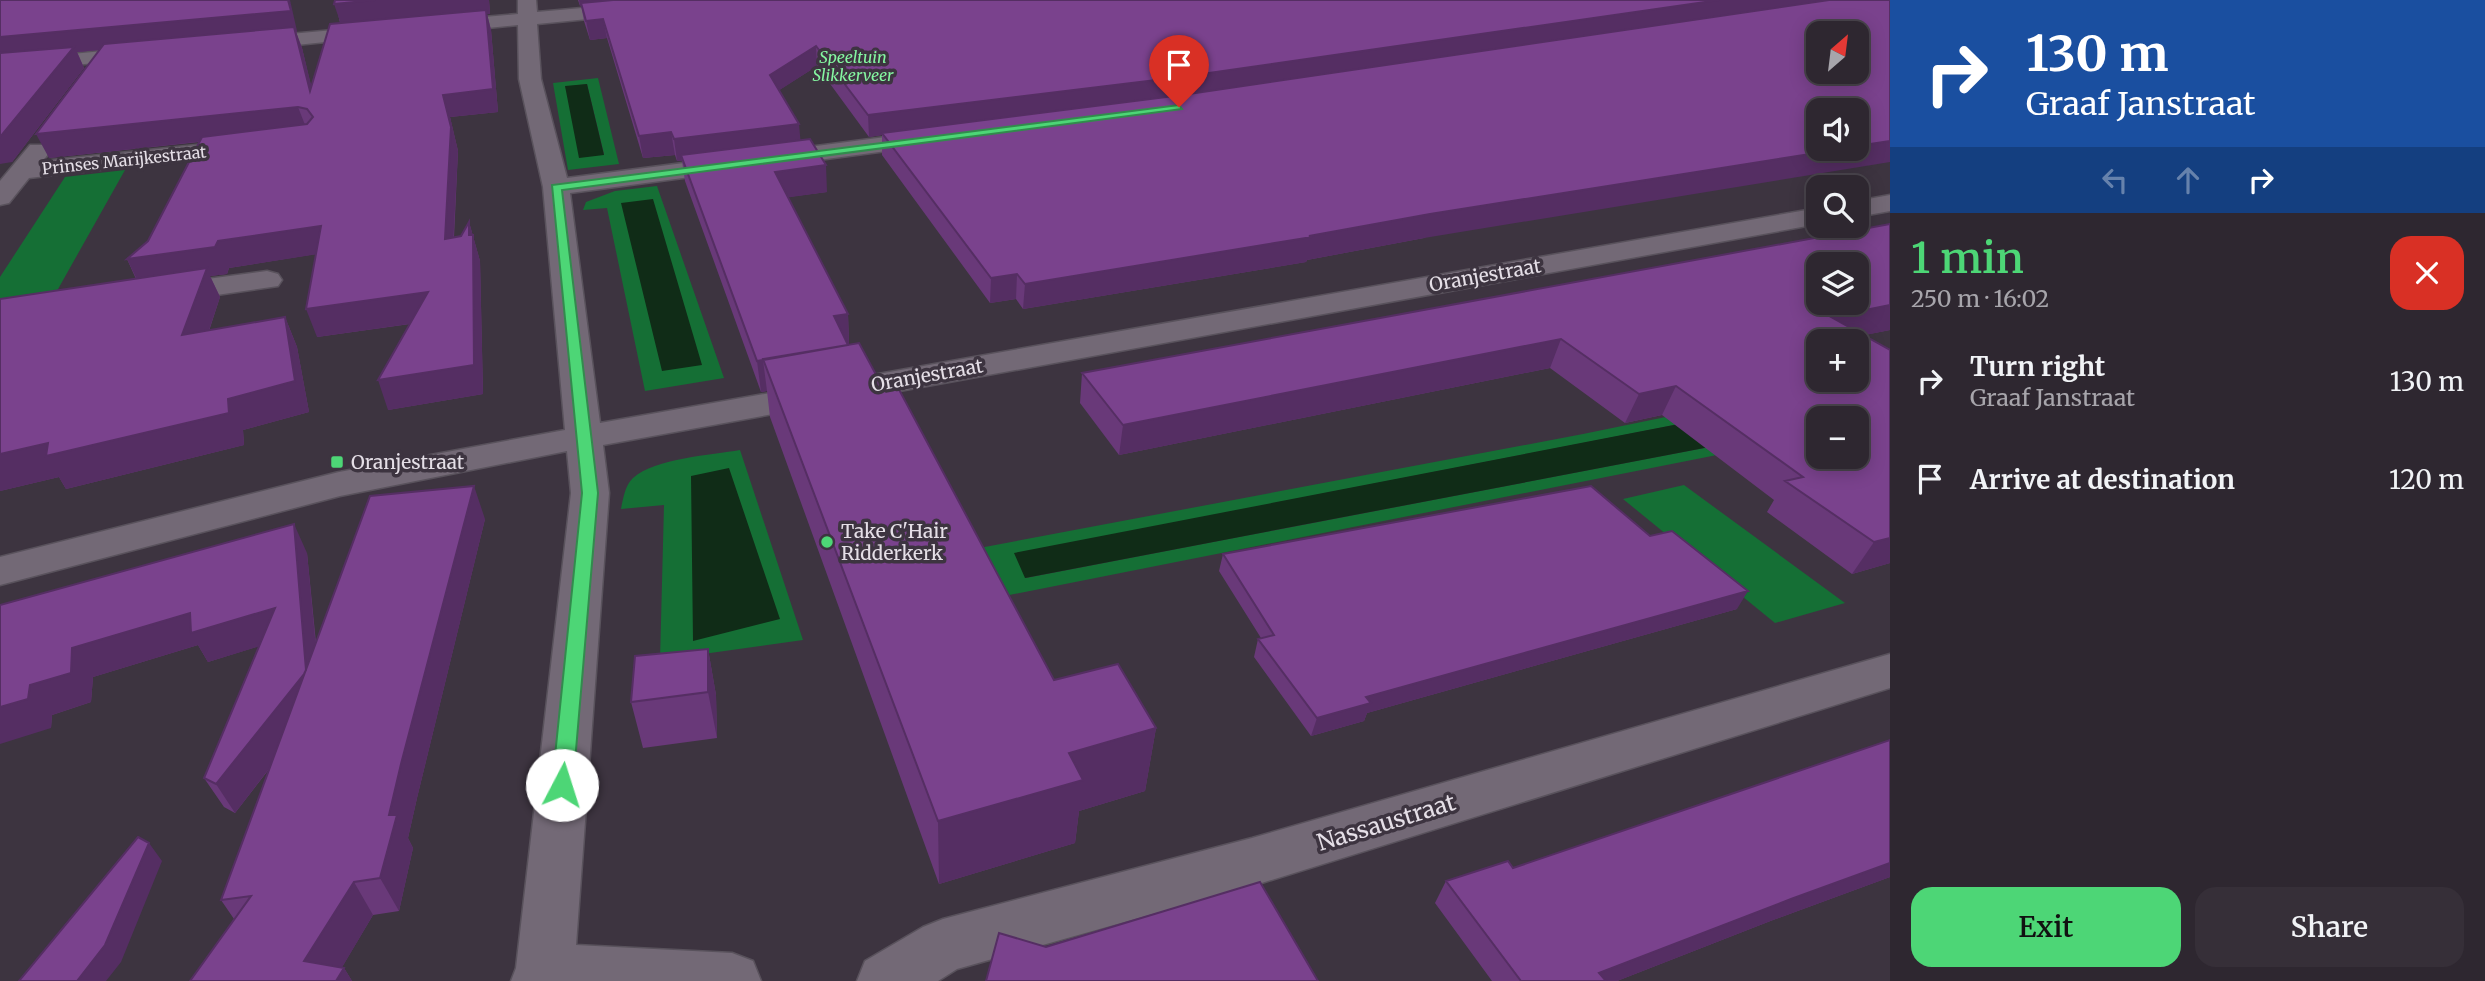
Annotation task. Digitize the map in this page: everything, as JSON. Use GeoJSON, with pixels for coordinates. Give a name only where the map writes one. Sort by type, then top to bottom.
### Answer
{"type":"FeatureCollection","features":[{"type":"Feature","properties":{"kind":"street"},"geometry":{"type":"LineString","coordinates":[[419,29],[528,10],[732,0]]}},
{"type":"Feature","properties":{"kind":"street"},"geometry":{"type":"LineString","coordinates":[[528,10],[530,79],[556,187],[559,237],[590,493],[542,976],[732,981]]}},
{"type":"Feature","properties":{"kind":"street"},"geometry":{"type":"LineString","coordinates":[[228,46],[392,31]]}},
{"type":"Feature","properties":{"kind":"street"},"geometry":{"type":"LineString","coordinates":[[0,67],[160,52]]}},
{"type":"Feature","properties":{"kind":"street"},"geometry":{"type":"LineString","coordinates":[[91,78],[106,57]]}},
{"type":"Feature","properties":{"kind":"street","name":"Prinses Marijkestraat"},"geometry":{"type":"LineString","coordinates":[[8,186],[54,130]]}},
{"type":"Feature","properties":{"kind":"street"},"geometry":{"type":"LineString","coordinates":[[556,187],[956,135]]}},
{"type":"Feature","properties":{"kind":"street","name":"Prinses Marijkestraat"},"geometry":{"type":"LineString","coordinates":[[8,186],[267,145]]}},
{"type":"Feature","properties":{"kind":"street"},"geometry":{"type":"LineString","coordinates":[[1869,207],[1890,203]]}},
{"type":"Feature","properties":{"kind":"street","name":"Oranjestraat"},"geometry":{"type":"LineString","coordinates":[[0,571],[339,484],[585,437],[1806,218]]}},
{"type":"Feature","properties":{"kind":"street"},"geometry":{"type":"LineString","coordinates":[[134,298],[267,280]]}},
{"type":"Feature","properties":{"kind":"street","name":"Nassaustraat"},"geometry":{"type":"LineString","coordinates":[[886,981],[943,946],[1252,862],[1890,671]]}},
{"type":"Feature","properties":{"kind":"green space"},"geometry":{"type":"Polygon","coordinates":[[[598,78],[619,164],[568,170],[553,83],[598,78]],[[587,84],[565,87],[604,155],[587,84]]]}},
{"type":"Feature","properties":{"kind":"green space"},"geometry":{"type":"Polygon","coordinates":[[[125,170],[53,298],[0,305],[0,277],[65,177],[125,170]]]}},
{"type":"Feature","properties":{"kind":"green space"},"geometry":{"type":"Polygon","coordinates":[[[657,186],[724,378],[645,391],[607,208],[583,210],[586,202],[615,191],[657,186]]]}},
{"type":"Feature","properties":{"kind":"green space"},"geometry":{"type":"Polygon","coordinates":[[[1806,388],[1806,392],[1815,392],[1751,410],[1015,554],[1026,578],[1788,432],[1806,434],[1806,437],[999,597],[974,549],[1583,434],[1806,388]]]}},
{"type":"Feature","properties":{"kind":"green space"},"geometry":{"type":"Polygon","coordinates":[[[740,450],[803,640],[660,660],[664,505],[621,509],[626,488],[633,478],[655,466],[684,458],[740,450]]]}},
{"type":"Feature","properties":{"kind":"green space"},"geometry":{"type":"Polygon","coordinates":[[[1684,485],[1845,603],[1775,623],[1623,499],[1684,485]]]}},
{"type":"Feature","properties":{"kind":"shaded area"},"geometry":{"type":"Polygon","coordinates":[[[587,84],[604,155],[579,158],[565,86],[587,84]]]}},
{"type":"Feature","properties":{"kind":"shaded area"},"geometry":{"type":"Polygon","coordinates":[[[653,199],[702,365],[662,371],[621,203],[653,199]]]}},
{"type":"Feature","properties":{"kind":"shaded area"},"geometry":{"type":"Polygon","coordinates":[[[1751,410],[1806,417],[1806,424],[1788,432],[1025,578],[1014,553],[1751,410]]]}},
{"type":"Feature","properties":{"kind":"shaded area"},"geometry":{"type":"Polygon","coordinates":[[[729,468],[780,619],[693,641],[691,476],[729,468]]]}},
{"type":"Feature","properties":{"kind":"building"},"geometry":{"type":"Polygon","coordinates":[[[0,0],[288,0],[291,11],[0,37],[0,0]]]}},
{"type":"Feature","properties":{"kind":"building"},"geometry":{"type":"Polygon","coordinates":[[[335,0],[375,0],[334,4],[335,0]]]}},
{"type":"Feature","properties":{"kind":"building"},"geometry":{"type":"Polygon","coordinates":[[[613,0],[1719,0],[1181,77],[868,115],[816,46],[770,75],[799,124],[674,139],[671,132],[639,136],[603,19],[586,21],[581,3],[613,0]]]}},
{"type":"Feature","properties":{"kind":"building"},"geometry":{"type":"Polygon","coordinates":[[[1829,0],[1890,0],[1890,141],[1869,144],[1869,98],[1806,98],[1806,155],[1430,214],[1309,236],[1312,237],[1025,284],[1017,274],[991,278],[882,133],[1182,95],[1829,0]]]}},
{"type":"Feature","properties":{"kind":"building"},"geometry":{"type":"Polygon","coordinates":[[[486,10],[493,89],[443,95],[451,127],[445,239],[461,236],[469,222],[469,235],[473,235],[474,365],[378,380],[428,292],[306,309],[321,226],[218,241],[215,247],[127,259],[148,241],[202,137],[307,124],[313,117],[307,109],[298,107],[36,134],[104,44],[294,27],[310,91],[330,24],[486,10]]]}},
{"type":"Feature","properties":{"kind":"building"},"geometry":{"type":"Polygon","coordinates":[[[74,47],[0,137],[0,53],[74,47]]]}},
{"type":"Feature","properties":{"kind":"building"},"geometry":{"type":"Polygon","coordinates":[[[810,139],[826,165],[775,172],[848,314],[834,316],[848,345],[757,361],[681,155],[810,139]]]}},
{"type":"Feature","properties":{"kind":"building"},"geometry":{"type":"Polygon","coordinates":[[[1890,224],[1890,305],[1869,309],[1869,252],[1806,252],[1806,315],[1841,315],[1831,317],[1852,329],[1806,329],[1806,392],[1869,392],[1869,338],[1890,350],[1890,538],[1874,542],[1785,481],[1803,477],[1676,386],[1639,394],[1561,339],[1123,425],[1082,373],[1814,238],[1869,238],[1869,228],[1890,224]]]}},
{"type":"Feature","properties":{"kind":"building"},"geometry":{"type":"Polygon","coordinates":[[[207,268],[182,335],[285,317],[295,381],[228,399],[229,413],[46,456],[48,443],[0,454],[0,299],[207,268]]]}},
{"type":"Feature","properties":{"kind":"building"},"geometry":{"type":"Polygon","coordinates":[[[859,343],[881,384],[895,382],[1054,680],[1118,664],[1156,728],[1069,753],[1083,780],[938,821],[763,359],[859,343]]]}},
{"type":"Feature","properties":{"kind":"building"},"geometry":{"type":"Polygon","coordinates":[[[474,486],[401,764],[389,815],[397,815],[380,878],[354,882],[304,961],[344,968],[336,981],[190,981],[251,896],[221,900],[370,496],[474,486]]]}},
{"type":"Feature","properties":{"kind":"building"},"geometry":{"type":"Polygon","coordinates":[[[1591,486],[1650,536],[1672,531],[1748,591],[1366,697],[1371,703],[1317,718],[1258,639],[1274,635],[1223,554],[1591,486]]]}},
{"type":"Feature","properties":{"kind":"building"},"geometry":{"type":"Polygon","coordinates":[[[294,524],[306,670],[216,784],[204,778],[275,608],[191,633],[190,613],[72,648],[71,673],[30,685],[28,699],[0,707],[0,605],[294,524]]]}},
{"type":"Feature","properties":{"kind":"building"},"geometry":{"type":"Polygon","coordinates":[[[708,649],[708,692],[631,702],[635,656],[708,649]]]}},
{"type":"Feature","properties":{"kind":"building"},"geometry":{"type":"Polygon","coordinates":[[[1890,740],[1890,863],[1599,973],[1606,981],[1521,981],[1446,881],[1508,861],[1513,868],[1890,740]]]}},
{"type":"Feature","properties":{"kind":"building"},"geometry":{"type":"Polygon","coordinates":[[[138,837],[149,843],[105,945],[77,981],[19,981],[138,837]]]}},
{"type":"Feature","properties":{"kind":"building"},"geometry":{"type":"Polygon","coordinates":[[[1260,882],[1318,981],[986,981],[999,933],[1046,947],[1260,882]]]}},
{"type":"Feature","properties":{"kind":"place","name":"Oranjestraat"},"geometry":{"type":"Point","coordinates":[337,462]}},
{"type":"Feature","properties":{"kind":"place","name":"Take C'Hair Ridderkerk"},"geometry":{"type":"Point","coordinates":[827,542]}},
{"type":"Feature","properties":{"kind":"route"},"geometry":{"type":"LineString","coordinates":[[562,785],[590,493],[559,237],[556,187],[1179,107]]}},
{"type":"Feature","properties":{"kind":"park label","name":"Speeltuin Slikkerveer"},"geometry":{"type":"Point","coordinates":[853,66]}}]}
